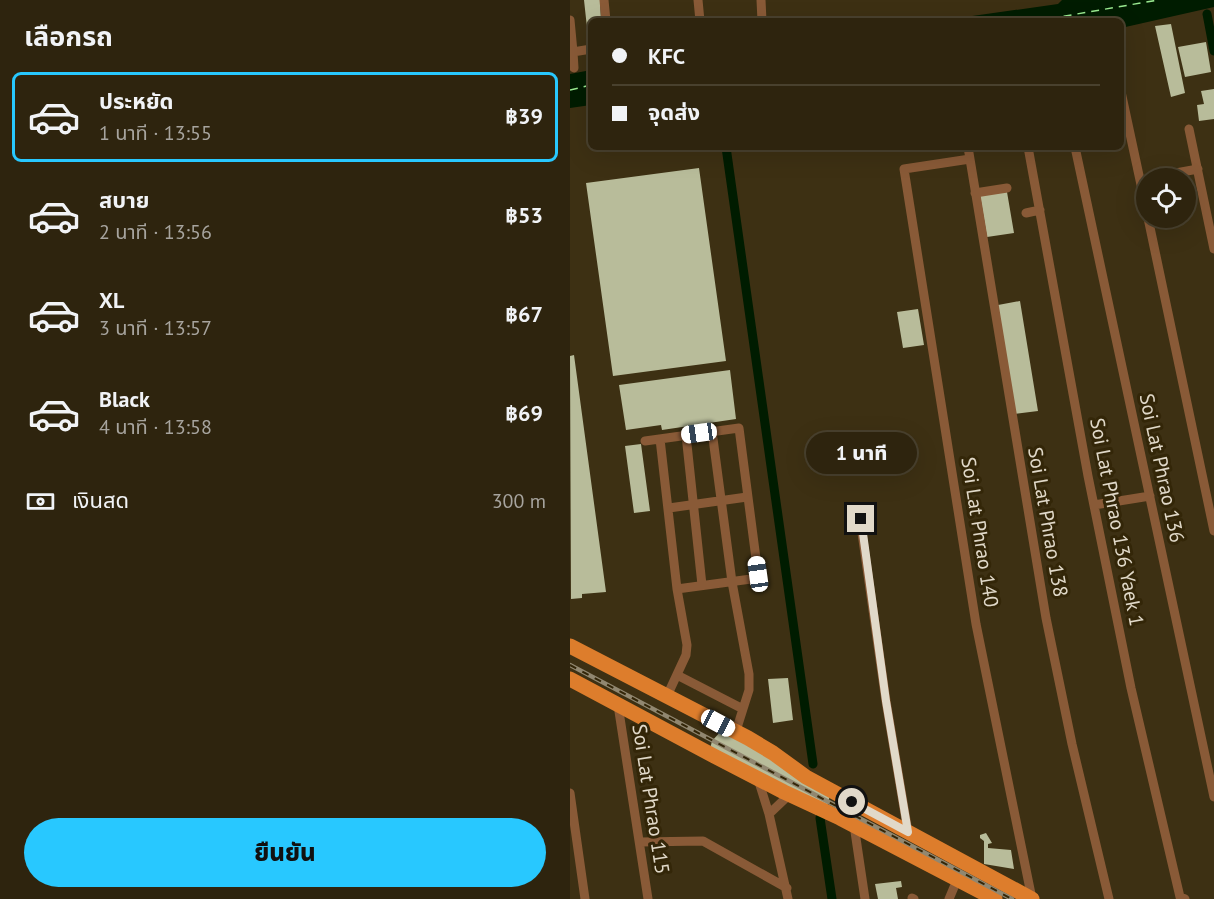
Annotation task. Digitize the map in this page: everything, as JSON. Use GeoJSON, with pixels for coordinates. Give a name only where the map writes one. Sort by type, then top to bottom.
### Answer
{"type":"FeatureCollection","features":[{"type":"Feature","properties":{"kind":"main road"},"geometry":{"type":"LineString","coordinates":[[570,646],[840,818]]}},
{"type":"Feature","properties":{"kind":"main road"},"geometry":{"type":"LineString","coordinates":[[570,656],[667,708],[806,777],[1032,899]]}},
{"type":"Feature","properties":{"kind":"main road"},"geometry":{"type":"LineString","coordinates":[[570,671],[736,732],[773,753],[806,777]]}},
{"type":"Feature","properties":{"kind":"main road"},"geometry":{"type":"LineString","coordinates":[[570,679],[789,795],[854,825],[994,899]]}},
{"type":"Feature","properties":{"kind":"street"},"geometry":{"type":"LineString","coordinates":[[604,0],[606,18]]}},
{"type":"Feature","properties":{"kind":"street"},"geometry":{"type":"LineString","coordinates":[[698,0],[700,18]]}},
{"type":"Feature","properties":{"kind":"street"},"geometry":{"type":"LineString","coordinates":[[760,0],[762,18]]}},
{"type":"Feature","properties":{"kind":"street"},"geometry":{"type":"LineString","coordinates":[[570,20],[574,68]]}},
{"type":"Feature","properties":{"kind":"street"},"geometry":{"type":"LineString","coordinates":[[573,52],[588,50]]}},
{"type":"Feature","properties":{"kind":"street"},"geometry":{"type":"LineString","coordinates":[[1124,102],[1142,168]]}},
{"type":"Feature","properties":{"kind":"street"},"geometry":{"type":"LineString","coordinates":[[1189,129],[1214,249]]}},
{"type":"Feature","properties":{"kind":"street","name":"Soi Lat Phrao 138"},"geometry":{"type":"LineString","coordinates":[[968,150],[1046,618],[1108,899]]}},
{"type":"Feature","properties":{"kind":"street","name":"Soi Lat Phrao 136 Yaek 1"},"geometry":{"type":"LineString","coordinates":[[1029,150],[1094,505],[1131,688],[1180,897],[1185,899]]}},
{"type":"Feature","properties":{"kind":"street","name":"Soi Lat Phrao 136"},"geometry":{"type":"LineString","coordinates":[[1076,150],[1214,797]]}},
{"type":"Feature","properties":{"kind":"street","name":"Soi Lat Phrao 140"},"geometry":{"type":"LineString","coordinates":[[970,159],[904,169],[976,624],[1032,899]]}},
{"type":"Feature","properties":{"kind":"street"},"geometry":{"type":"LineString","coordinates":[[975,193],[1007,188]]}},
{"type":"Feature","properties":{"kind":"street"},"geometry":{"type":"LineString","coordinates":[[1026,213],[1040,210]]}},
{"type":"Feature","properties":{"kind":"street"},"geometry":{"type":"LineString","coordinates":[[1150,228],[1214,531]]}},
{"type":"Feature","properties":{"kind":"street"},"geometry":{"type":"LineString","coordinates":[[645,441],[739,428],[758,574],[751,579],[677,589]]}},
{"type":"Feature","properties":{"kind":"street"},"geometry":{"type":"LineString","coordinates":[[712,431],[732,582],[749,674],[749,690],[736,732]]}},
{"type":"Feature","properties":{"kind":"street"},"geometry":{"type":"LineString","coordinates":[[686,435],[702,585]]}},
{"type":"Feature","properties":{"kind":"street"},"geometry":{"type":"LineString","coordinates":[[660,439],[677,589],[687,645],[686,655],[667,708]]}},
{"type":"Feature","properties":{"kind":"street"},"geometry":{"type":"LineString","coordinates":[[1094,505],[1149,496]]}},
{"type":"Feature","properties":{"kind":"street"},"geometry":{"type":"LineString","coordinates":[[669,508],[747,497]]}},
{"type":"Feature","properties":{"kind":"street"},"geometry":{"type":"LineString","coordinates":[[861,519],[886,701],[908,832]]}},
{"type":"Feature","properties":{"kind":"street"},"geometry":{"type":"LineString","coordinates":[[677,675],[744,709]]}},
{"type":"Feature","properties":{"kind":"street","name":"Soi Lat Phrao 115"},"geometry":{"type":"LineString","coordinates":[[618,705],[648,899]]}},
{"type":"Feature","properties":{"kind":"street"},"geometry":{"type":"LineString","coordinates":[[758,778],[769,814],[788,899]]}},
{"type":"Feature","properties":{"kind":"street"},"geometry":{"type":"LineString","coordinates":[[570,793],[585,899]]}},
{"type":"Feature","properties":{"kind":"street"},"geometry":{"type":"LineString","coordinates":[[769,814],[789,795]]}},
{"type":"Feature","properties":{"kind":"street"},"geometry":{"type":"LineString","coordinates":[[854,825],[865,899]]}},
{"type":"Feature","properties":{"kind":"street"},"geometry":{"type":"LineString","coordinates":[[640,842],[703,841],[787,888]]}},
{"type":"Feature","properties":{"kind":"street"},"geometry":{"type":"LineString","coordinates":[[949,899],[957,880]]}},
{"type":"Feature","properties":{"kind":"shaded area"},"geometry":{"type":"Polygon","coordinates":[[[1062,0],[1214,0],[1214,7],[1124,27],[1124,18],[958,18],[1058,4],[1062,0]]]}},
{"type":"Feature","properties":{"kind":"shaded area"},"geometry":{"type":"Polygon","coordinates":[[[588,71],[588,105],[570,108],[570,74],[588,71]]]}},
{"type":"Feature","properties":{"kind":"building"},"geometry":{"type":"Polygon","coordinates":[[[584,0],[600,0],[601,18],[588,18],[588,37],[584,0]]]}},
{"type":"Feature","properties":{"kind":"building"},"geometry":{"type":"Polygon","coordinates":[[[1171,24],[1185,93],[1171,97],[1155,26],[1171,24]]]}},
{"type":"Feature","properties":{"kind":"building"},"geometry":{"type":"Polygon","coordinates":[[[1206,42],[1211,72],[1185,77],[1178,47],[1206,42]]]}},
{"type":"Feature","properties":{"kind":"building"},"geometry":{"type":"Polygon","coordinates":[[[1214,89],[1214,119],[1199,121],[1197,105],[1204,104],[1201,91],[1214,89]]]}},
{"type":"Feature","properties":{"kind":"building"},"geometry":{"type":"Polygon","coordinates":[[[699,168],[726,361],[613,376],[586,183],[699,168]]]}},
{"type":"Feature","properties":{"kind":"building"},"geometry":{"type":"Polygon","coordinates":[[[1007,192],[1014,233],[987,237],[980,195],[1007,192]]]}},
{"type":"Feature","properties":{"kind":"building"},"geometry":{"type":"Polygon","coordinates":[[[1020,301],[1038,411],[1015,414],[998,305],[1020,301]]]}},
{"type":"Feature","properties":{"kind":"building"},"geometry":{"type":"Polygon","coordinates":[[[918,309],[924,345],[903,348],[897,312],[918,309]]]}},
{"type":"Feature","properties":{"kind":"building"},"geometry":{"type":"Polygon","coordinates":[[[574,355],[606,592],[582,594],[582,598],[571,599],[570,356],[574,355]]]}},
{"type":"Feature","properties":{"kind":"building"},"geometry":{"type":"Polygon","coordinates":[[[730,370],[736,419],[662,430],[661,425],[626,430],[619,385],[730,370]]]}},
{"type":"Feature","properties":{"kind":"building"},"geometry":{"type":"Polygon","coordinates":[[[641,444],[650,511],[634,513],[625,446],[641,444]]]}},
{"type":"Feature","properties":{"kind":"building"},"geometry":{"type":"Polygon","coordinates":[[[788,678],[793,720],[773,723],[768,679],[788,678]]]}},
{"type":"Feature","properties":{"kind":"building"},"geometry":{"type":"Polygon","coordinates":[[[721,731],[831,789],[828,804],[817,815],[708,757],[712,741],[721,731]]]}},
{"type":"Feature","properties":{"kind":"building"},"geometry":{"type":"Polygon","coordinates":[[[986,833],[992,843],[988,844],[988,848],[1011,850],[1014,869],[984,864],[984,841],[980,835],[986,833]]]}},
{"type":"Feature","properties":{"kind":"building"},"geometry":{"type":"Polygon","coordinates":[[[901,881],[902,887],[896,888],[898,899],[878,899],[875,884],[901,881]]]}},
{"type":"Feature","properties":{"kind":"waterway"},"geometry":{"type":"LineString","coordinates":[[1207,14],[1214,51]]}},
{"type":"Feature","properties":{"kind":"waterway"},"geometry":{"type":"LineString","coordinates":[[726,150],[813,764]]}},
{"type":"Feature","properties":{"kind":"waterway"},"geometry":{"type":"LineString","coordinates":[[820,818],[832,899]]}},
{"type":"Feature","properties":{"kind":"ferry route"},"geometry":{"type":"LineString","coordinates":[[1053,18],[1158,0]]}},
{"type":"Feature","properties":{"kind":"ferry route"},"geometry":{"type":"LineString","coordinates":[[570,90],[588,86]]}},
{"type":"Feature","properties":{"kind":"railway"},"geometry":{"type":"LineString","coordinates":[[570,665],[1012,899]]}},
{"type":"Feature","properties":{"kind":"route"},"geometry":{"type":"LineString","coordinates":[[852,802],[908,832],[886,701],[861,519]]}}]}
